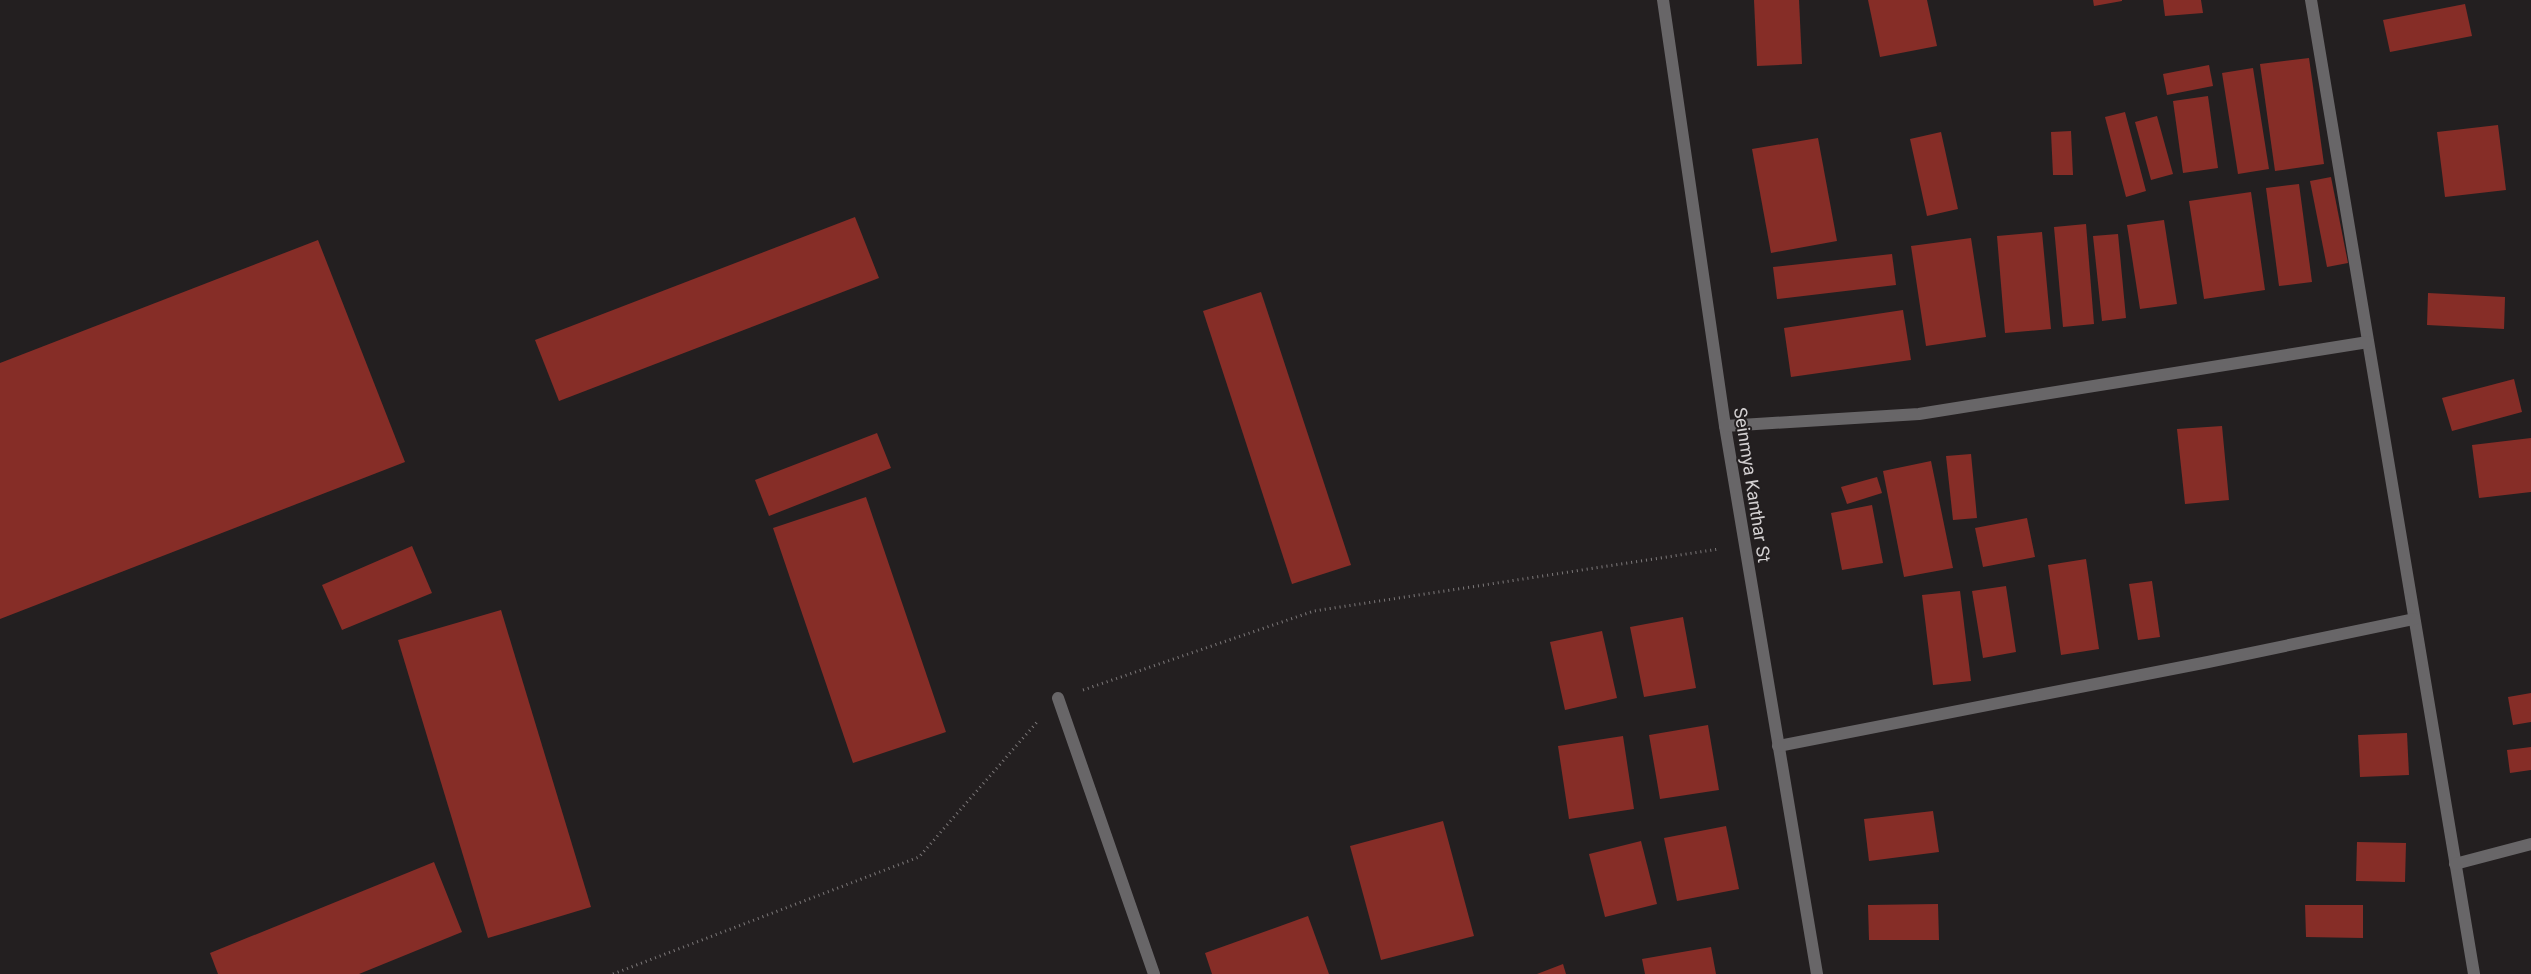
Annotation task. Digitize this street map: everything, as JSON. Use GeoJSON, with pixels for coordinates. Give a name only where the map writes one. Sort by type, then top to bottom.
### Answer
{"type":"FeatureCollection","features":[{"type":"Feature","properties":{"kind":"street","name":"Seinmya Kanthar St"},"geometry":{"type":"LineString","coordinates":[[1663,0],[1725,426],[1817,974]]}},
{"type":"Feature","properties":{"kind":"street"},"geometry":{"type":"LineString","coordinates":[[2311,0],[2474,974]]}},
{"type":"Feature","properties":{"kind":"street"},"geometry":{"type":"LineString","coordinates":[[1725,426],[1919,414],[2368,342]]}},
{"type":"Feature","properties":{"kind":"street"},"geometry":{"type":"LineString","coordinates":[[1778,746],[2208,662],[2414,619]]}},
{"type":"Feature","properties":{"kind":"street"},"geometry":{"type":"LineString","coordinates":[[1058,698],[1154,974]]}},
{"type":"Feature","properties":{"kind":"street"},"geometry":{"type":"LineString","coordinates":[[2455,864],[2531,844]]}},
{"type":"Feature","properties":{"kind":"path"},"geometry":{"type":"LineString","coordinates":[[613,974],[919,857],[1058,698],[1314,611],[1516,578],[1744,546]]}},
{"type":"Feature","properties":{"kind":"building"},"geometry":{"type":"Polygon","coordinates":[[[1754,0],[1799,0],[1802,64],[1757,66],[1754,0]]]}},
{"type":"Feature","properties":{"kind":"building"},"geometry":{"type":"Polygon","coordinates":[[[1868,0],[1927,0],[1937,46],[1880,57],[1868,0]]]}},
{"type":"Feature","properties":{"kind":"building"},"geometry":{"type":"Polygon","coordinates":[[[2093,0],[2122,0],[2122,1],[2094,6],[2093,0]]]}},
{"type":"Feature","properties":{"kind":"building"},"geometry":{"type":"Polygon","coordinates":[[[2163,0],[2201,0],[2203,13],[2165,16],[2163,0]]]}},
{"type":"Feature","properties":{"kind":"building"},"geometry":{"type":"Polygon","coordinates":[[[2465,4],[2472,36],[2390,52],[2383,20],[2465,4]]]}},
{"type":"Feature","properties":{"kind":"building"},"geometry":{"type":"Polygon","coordinates":[[[2309,58],[2324,164],[2275,171],[2260,64],[2309,58]]]}},
{"type":"Feature","properties":{"kind":"building"},"geometry":{"type":"Polygon","coordinates":[[[2209,65],[2213,86],[2167,95],[2163,74],[2209,65]]]}},
{"type":"Feature","properties":{"kind":"building"},"geometry":{"type":"Polygon","coordinates":[[[2253,68],[2269,169],[2238,174],[2222,73],[2253,68]]]}},
{"type":"Feature","properties":{"kind":"building"},"geometry":{"type":"Polygon","coordinates":[[[2208,96],[2218,168],[2183,173],[2173,101],[2208,96]]]}},
{"type":"Feature","properties":{"kind":"building"},"geometry":{"type":"Polygon","coordinates":[[[2125,112],[2146,191],[2126,197],[2105,117],[2125,112]]]}},
{"type":"Feature","properties":{"kind":"building"},"geometry":{"type":"Polygon","coordinates":[[[2157,116],[2173,174],[2151,180],[2135,122],[2157,116]]]}},
{"type":"Feature","properties":{"kind":"building"},"geometry":{"type":"Polygon","coordinates":[[[2498,125],[2506,190],[2445,197],[2437,132],[2498,125]]]}},
{"type":"Feature","properties":{"kind":"building"},"geometry":{"type":"Polygon","coordinates":[[[2071,131],[2073,175],[2053,175],[2051,132],[2071,131]]]}},
{"type":"Feature","properties":{"kind":"building"},"geometry":{"type":"Polygon","coordinates":[[[1941,132],[1958,209],[1927,216],[1910,139],[1941,132]]]}},
{"type":"Feature","properties":{"kind":"building"},"geometry":{"type":"Polygon","coordinates":[[[1818,138],[1837,241],[1771,253],[1752,149],[1818,138]]]}},
{"type":"Feature","properties":{"kind":"building"},"geometry":{"type":"Polygon","coordinates":[[[2331,177],[2348,263],[2327,267],[2310,181],[2331,177]]]}},
{"type":"Feature","properties":{"kind":"building"},"geometry":{"type":"Polygon","coordinates":[[[2299,184],[2312,282],[2279,286],[2266,188],[2299,184]]]}},
{"type":"Feature","properties":{"kind":"building"},"geometry":{"type":"Polygon","coordinates":[[[2251,192],[2265,290],[2204,299],[2189,201],[2251,192]]]}},
{"type":"Feature","properties":{"kind":"building"},"geometry":{"type":"Polygon","coordinates":[[[855,217],[879,278],[559,401],[535,340],[855,217]]]}},
{"type":"Feature","properties":{"kind":"building"},"geometry":{"type":"Polygon","coordinates":[[[2164,220],[2177,304],[2140,309],[2127,225],[2164,220]]]}},
{"type":"Feature","properties":{"kind":"building"},"geometry":{"type":"Polygon","coordinates":[[[2086,224],[2094,324],[2063,327],[2054,227],[2086,224]]]}},
{"type":"Feature","properties":{"kind":"building"},"geometry":{"type":"Polygon","coordinates":[[[2042,232],[2051,329],[2005,333],[1997,236],[2042,232]]]}},
{"type":"Feature","properties":{"kind":"building"},"geometry":{"type":"Polygon","coordinates":[[[2118,234],[2126,318],[2102,321],[2093,236],[2118,234]]]}},
{"type":"Feature","properties":{"kind":"building"},"geometry":{"type":"Polygon","coordinates":[[[1971,238],[1986,337],[1926,346],[1911,246],[1971,238]]]}},
{"type":"Feature","properties":{"kind":"building"},"geometry":{"type":"Polygon","coordinates":[[[318,240],[405,462],[0,619],[0,363],[318,240]]]}},
{"type":"Feature","properties":{"kind":"building"},"geometry":{"type":"Polygon","coordinates":[[[1892,254],[1896,285],[1777,299],[1773,267],[1892,254]]]}},
{"type":"Feature","properties":{"kind":"building"},"geometry":{"type":"Polygon","coordinates":[[[1261,292],[1351,565],[1292,584],[1203,311],[1261,292]]]}},
{"type":"Feature","properties":{"kind":"building"},"geometry":{"type":"Polygon","coordinates":[[[2428,293],[2505,297],[2504,329],[2427,325],[2428,293]]]}},
{"type":"Feature","properties":{"kind":"building"},"geometry":{"type":"Polygon","coordinates":[[[1903,310],[1911,360],[1791,377],[1784,328],[1903,310]]]}},
{"type":"Feature","properties":{"kind":"building"},"geometry":{"type":"Polygon","coordinates":[[[2514,379],[2522,412],[2452,431],[2442,398],[2514,379]]]}},
{"type":"Feature","properties":{"kind":"building"},"geometry":{"type":"Polygon","coordinates":[[[2222,426],[2229,500],[2185,504],[2177,429],[2222,426]]]}},
{"type":"Feature","properties":{"kind":"building"},"geometry":{"type":"Polygon","coordinates":[[[877,433],[891,468],[769,516],[755,480],[877,433]]]}},
{"type":"Feature","properties":{"kind":"building"},"geometry":{"type":"Polygon","coordinates":[[[2531,438],[2531,492],[2479,498],[2472,445],[2531,438]]]}},
{"type":"Feature","properties":{"kind":"building"},"geometry":{"type":"Polygon","coordinates":[[[1971,454],[1977,518],[1953,520],[1946,456],[1971,454]]]}},
{"type":"Feature","properties":{"kind":"building"},"geometry":{"type":"Polygon","coordinates":[[[1931,461],[1953,568],[1904,577],[1883,471],[1931,461]]]}},
{"type":"Feature","properties":{"kind":"building"},"geometry":{"type":"Polygon","coordinates":[[[1877,477],[1882,493],[1847,504],[1841,487],[1877,477]]]}},
{"type":"Feature","properties":{"kind":"building"},"geometry":{"type":"Polygon","coordinates":[[[866,497],[946,732],[853,763],[773,528],[866,497]]]}},
{"type":"Feature","properties":{"kind":"building"},"geometry":{"type":"Polygon","coordinates":[[[1872,505],[1883,563],[1842,570],[1831,513],[1872,505]]]}},
{"type":"Feature","properties":{"kind":"building"},"geometry":{"type":"Polygon","coordinates":[[[2027,518],[2035,557],[1983,567],[1975,528],[2027,518]]]}},
{"type":"Feature","properties":{"kind":"building"},"geometry":{"type":"Polygon","coordinates":[[[412,546],[432,593],[342,630],[322,585],[412,546]]]}},
{"type":"Feature","properties":{"kind":"building"},"geometry":{"type":"Polygon","coordinates":[[[2086,559],[2099,649],[2061,655],[2048,565],[2086,559]]]}},
{"type":"Feature","properties":{"kind":"building"},"geometry":{"type":"Polygon","coordinates":[[[2152,581],[2160,637],[2138,640],[2129,584],[2152,581]]]}},
{"type":"Feature","properties":{"kind":"building"},"geometry":{"type":"Polygon","coordinates":[[[2006,586],[2016,652],[1983,658],[1972,591],[2006,586]]]}},
{"type":"Feature","properties":{"kind":"building"},"geometry":{"type":"Polygon","coordinates":[[[1960,591],[1971,681],[1933,685],[1922,595],[1960,591]]]}},
{"type":"Feature","properties":{"kind":"building"},"geometry":{"type":"Polygon","coordinates":[[[501,610],[591,907],[488,938],[398,640],[501,610]]]}},
{"type":"Feature","properties":{"kind":"building"},"geometry":{"type":"Polygon","coordinates":[[[1683,617],[1696,688],[1644,697],[1630,627],[1683,617]]]}},
{"type":"Feature","properties":{"kind":"building"},"geometry":{"type":"Polygon","coordinates":[[[1602,631],[1617,698],[1565,710],[1550,642],[1602,631]]]}},
{"type":"Feature","properties":{"kind":"building"},"geometry":{"type":"Polygon","coordinates":[[[2531,693],[2531,722],[2513,725],[2508,697],[2531,693]]]}},
{"type":"Feature","properties":{"kind":"building"},"geometry":{"type":"Polygon","coordinates":[[[1708,725],[1719,790],[1660,799],[1649,735],[1708,725]]]}},
{"type":"Feature","properties":{"kind":"building"},"geometry":{"type":"Polygon","coordinates":[[[2407,733],[2409,775],[2360,777],[2358,735],[2407,733]]]}},
{"type":"Feature","properties":{"kind":"building"},"geometry":{"type":"Polygon","coordinates":[[[1623,736],[1634,809],[1569,819],[1558,746],[1623,736]]]}},
{"type":"Feature","properties":{"kind":"building"},"geometry":{"type":"Polygon","coordinates":[[[2531,747],[2531,770],[2510,773],[2507,750],[2531,747]]]}},
{"type":"Feature","properties":{"kind":"building"},"geometry":{"type":"Polygon","coordinates":[[[1933,811],[1939,852],[1869,861],[1864,819],[1933,811]]]}},
{"type":"Feature","properties":{"kind":"building"},"geometry":{"type":"Polygon","coordinates":[[[1443,821],[1474,936],[1381,960],[1350,846],[1443,821]]]}},
{"type":"Feature","properties":{"kind":"building"},"geometry":{"type":"Polygon","coordinates":[[[1726,826],[1739,889],[1677,901],[1664,838],[1726,826]]]}},
{"type":"Feature","properties":{"kind":"building"},"geometry":{"type":"Polygon","coordinates":[[[1641,841],[1657,904],[1605,917],[1589,854],[1641,841]]]}},
{"type":"Feature","properties":{"kind":"building"},"geometry":{"type":"Polygon","coordinates":[[[2357,842],[2406,843],[2405,882],[2356,881],[2357,842]]]}},
{"type":"Feature","properties":{"kind":"building"},"geometry":{"type":"Polygon","coordinates":[[[434,862],[462,932],[359,974],[218,974],[210,953],[434,862]]]}},
{"type":"Feature","properties":{"kind":"building"},"geometry":{"type":"Polygon","coordinates":[[[1938,904],[1939,940],[1869,940],[1868,905],[1938,904]]]}},
{"type":"Feature","properties":{"kind":"building"},"geometry":{"type":"Polygon","coordinates":[[[2305,905],[2363,905],[2363,938],[2306,937],[2305,905]]]}},
{"type":"Feature","properties":{"kind":"building"},"geometry":{"type":"Polygon","coordinates":[[[1308,916],[1329,974],[1212,974],[1205,953],[1308,916]]]}},
{"type":"Feature","properties":{"kind":"building"},"geometry":{"type":"Polygon","coordinates":[[[1711,947],[1716,974],[1645,974],[1642,959],[1711,947]]]}},
{"type":"Feature","properties":{"kind":"building"},"geometry":{"type":"Polygon","coordinates":[[[1563,964],[1566,974],[1537,974],[1563,964]]]}}]}
